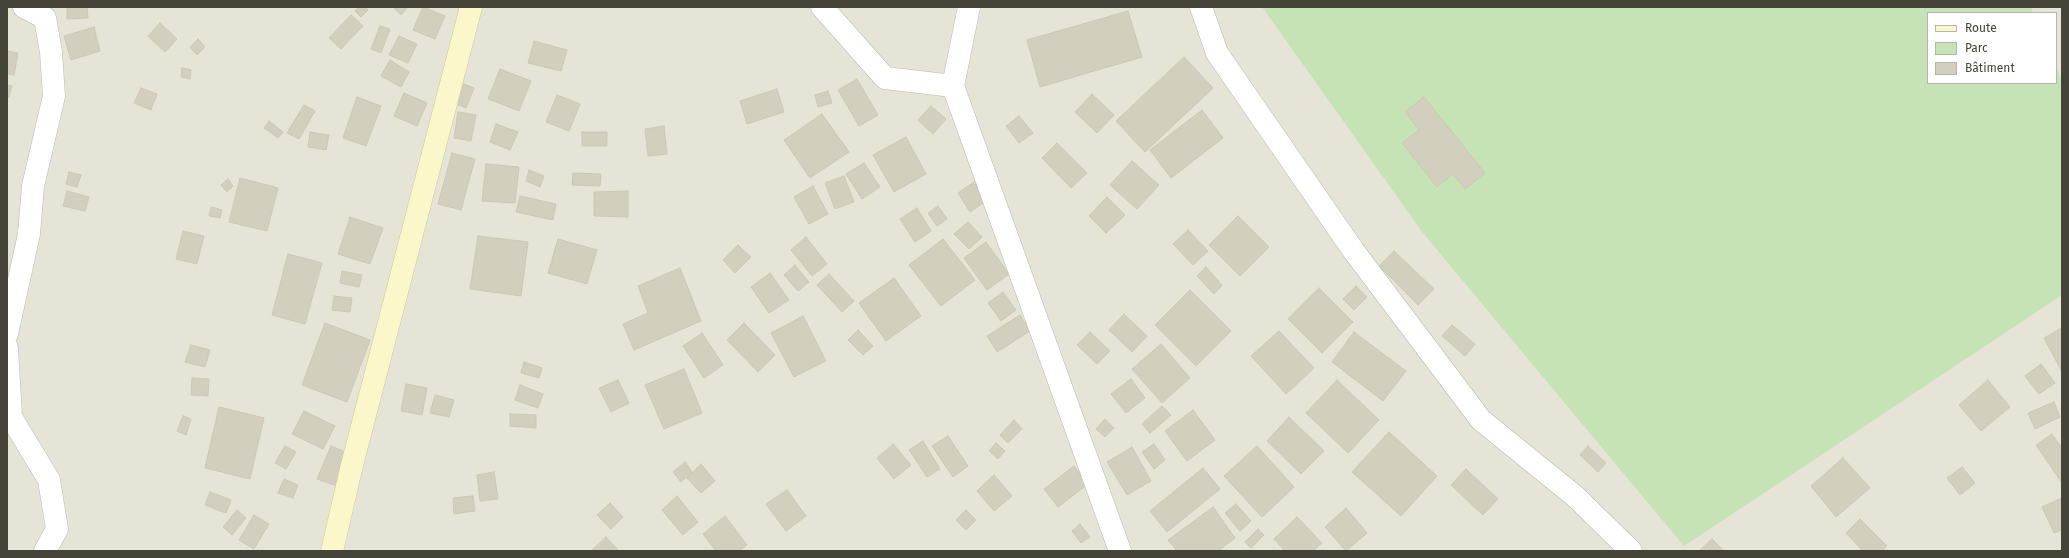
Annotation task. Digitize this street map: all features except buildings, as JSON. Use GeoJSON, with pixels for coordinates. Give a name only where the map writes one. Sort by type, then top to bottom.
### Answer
{"type":"FeatureCollection","features":[{"type":"Feature","properties":{"kind":"street"},"geometry":{"type":"LineString","coordinates":[[7,334],[29,234],[33,186],[54,96],[52,52],[45,18],[24,7]]}},
{"type":"Feature","properties":{"kind":"street"},"geometry":{"type":"LineString","coordinates":[[332,551],[356,450],[472,7]]}},
{"type":"Feature","properties":{"kind":"street"},"geometry":{"type":"LineString","coordinates":[[822,7],[885,78],[953,86]]}},
{"type":"Feature","properties":{"kind":"street"},"geometry":{"type":"LineString","coordinates":[[969,7],[953,86],[1120,551]]}},
{"type":"Feature","properties":{"kind":"street"},"geometry":{"type":"LineString","coordinates":[[1201,7],[1217,53],[1353,250],[1481,420],[1576,497],[1631,551]]}},
{"type":"Feature","properties":{"kind":"street"},"geometry":{"type":"LineString","coordinates":[[7,348],[11,417],[48,480],[57,529],[45,551]]}},
{"type":"Feature","properties":{"kind":"shaded area"},"geometry":{"type":"Polygon","coordinates":[[[7,7],[2062,7],[2062,551],[7,551],[7,7]]]}},
{"type":"Feature","properties":{"kind":"green space"},"geometry":{"type":"Polygon","coordinates":[[[1262,7],[2031,7],[2033,12],[1927,12],[1927,84],[2057,84],[2057,69],[2062,81],[2062,295],[1684,546],[1423,233],[1262,7]]]}}]}
